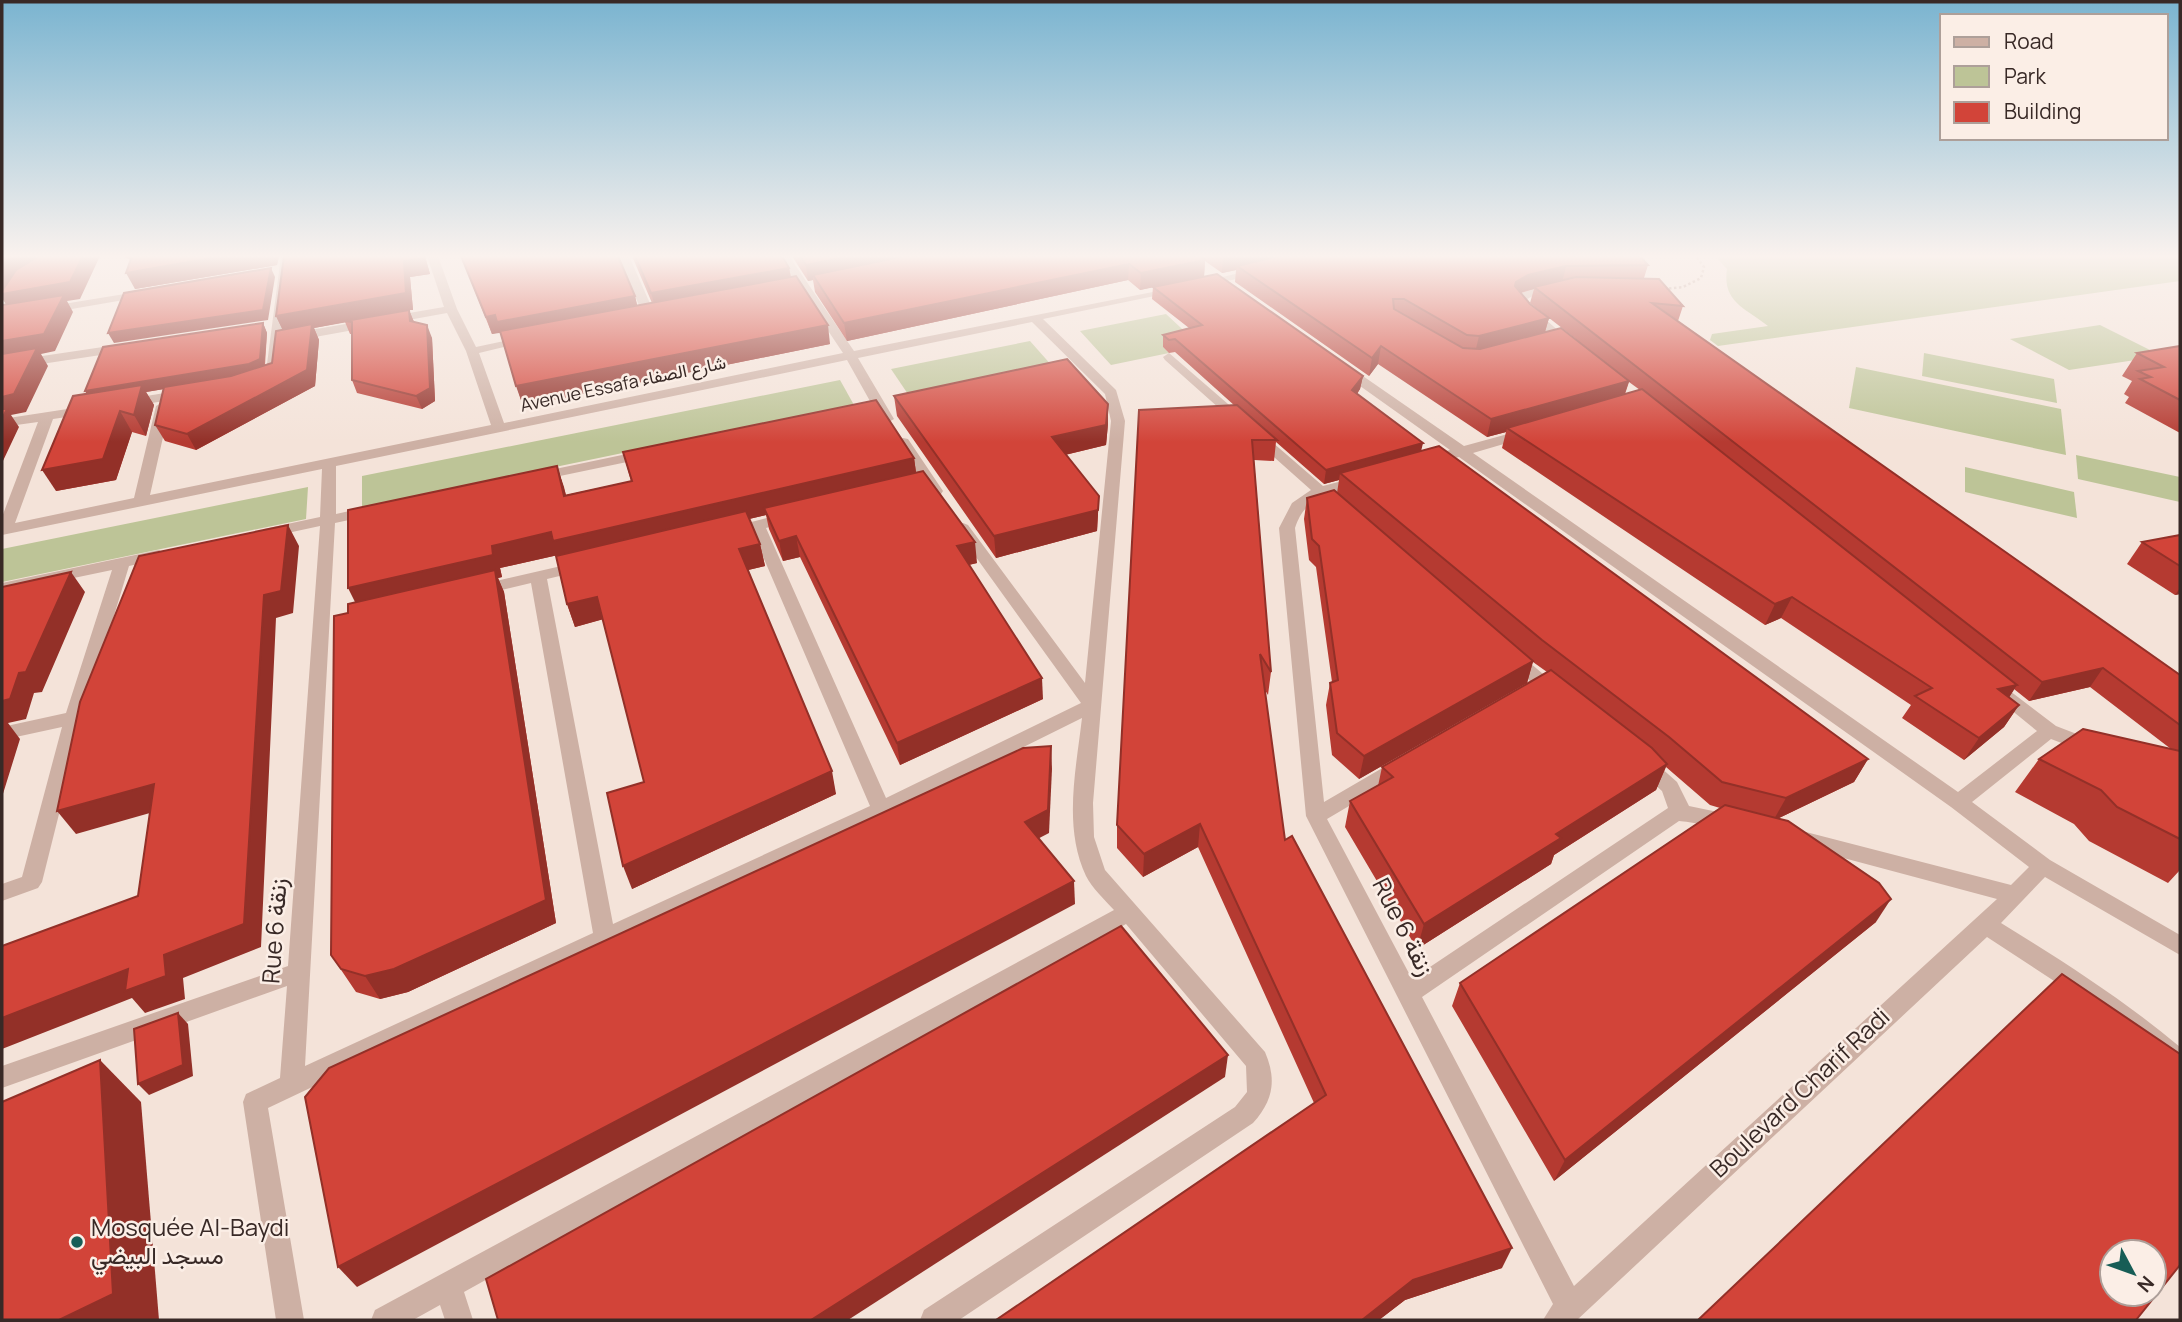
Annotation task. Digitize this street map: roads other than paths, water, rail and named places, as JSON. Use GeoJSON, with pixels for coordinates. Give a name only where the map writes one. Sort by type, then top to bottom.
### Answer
{"type":"FeatureCollection","features":[{"type":"Feature","properties":{"kind":"street"},"geometry":{"type":"LineString","coordinates":[[266,378],[273,373],[277,318]]}},
{"type":"Feature","properties":{"kind":"street"},"geometry":{"type":"LineString","coordinates":[[275,341],[403,318]]}},
{"type":"Feature","properties":{"kind":"street"},"geometry":{"type":"LineString","coordinates":[[455,318],[472,351],[499,428]]}},
{"type":"Feature","properties":{"kind":"street"},"geometry":{"type":"LineString","coordinates":[[636,319],[645,318]]}},
{"type":"Feature","properties":{"kind":"street"},"geometry":{"type":"LineString","coordinates":[[825,318],[850,355],[872,407],[923,484],[950,510],[1092,705]]}},
{"type":"Feature","properties":{"kind":"street","name":"Avenue Essafa شارع الصفاء"},"geometry":{"type":"LineString","coordinates":[[4,529],[1031,318]]}},
{"type":"Feature","properties":{"kind":"street"},"geometry":{"type":"LineString","coordinates":[[934,1320],[1244,1115],[1258,1100],[1264,1081],[1256,1060],[1096,874],[1084,837],[1083,803],[1118,421],[1111,393],[1035,318]]}},
{"type":"Feature","properties":{"kind":"street"},"geometry":{"type":"LineString","coordinates":[[1533,318],[1552,339],[1578,354]]}},
{"type":"Feature","properties":{"kind":"street"},"geometry":{"type":"LineString","coordinates":[[262,327],[276,325]]}},
{"type":"Feature","properties":{"kind":"street"},"geometry":{"type":"LineString","coordinates":[[472,351],[541,338]]}},
{"type":"Feature","properties":{"kind":"street"},"geometry":{"type":"LineString","coordinates":[[2,366],[139,345]]}},
{"type":"Feature","properties":{"kind":"street"},"geometry":{"type":"LineString","coordinates":[[1169,357],[1342,510]]}},
{"type":"Feature","properties":{"kind":"street"},"geometry":{"type":"LineString","coordinates":[[1329,358],[1958,802],[2043,866],[2177,938]]}},
{"type":"Feature","properties":{"kind":"street"},"geometry":{"type":"LineString","coordinates":[[2,423],[193,393]]}},
{"type":"Feature","properties":{"kind":"street"},"geometry":{"type":"LineString","coordinates":[[141,501],[165,397]]}},
{"type":"Feature","properties":{"kind":"street"},"geometry":{"type":"LineString","coordinates":[[4,529],[47,416]]}},
{"type":"Feature","properties":{"kind":"street"},"geometry":{"type":"LineString","coordinates":[[1409,467],[1535,431]]}},
{"type":"Feature","properties":{"kind":"street"},"geometry":{"type":"LineString","coordinates":[[516,481],[664,450]]}},
{"type":"Feature","properties":{"kind":"street","name":"Rue 6 زنقة"},"geometry":{"type":"LineString","coordinates":[[292,1084],[328,626],[329,463]]}},
{"type":"Feature","properties":{"kind":"street","name":"Rue 6 زنقة"},"geometry":{"type":"LineString","coordinates":[[1372,477],[1306,496],[1290,517],[1287,541],[1316,816],[1408,994],[1563,1314]]}},
{"type":"Feature","properties":{"kind":"street"},"geometry":{"type":"LineString","coordinates":[[259,534],[382,509]]}},
{"type":"Feature","properties":{"kind":"street"},"geometry":{"type":"LineString","coordinates":[[718,534],[810,512]]}},
{"type":"Feature","properties":{"kind":"street"},"geometry":{"type":"LineString","coordinates":[[757,525],[881,809]]}},
{"type":"Feature","properties":{"kind":"street"},"geometry":{"type":"LineString","coordinates":[[2,587],[177,551]]}},
{"type":"Feature","properties":{"kind":"street"},"geometry":{"type":"LineString","coordinates":[[470,593],[602,562]]}},
{"type":"Feature","properties":{"kind":"street"},"geometry":{"type":"LineString","coordinates":[[2,892],[31,882],[75,718],[122,563]]}},
{"type":"Feature","properties":{"kind":"street"},"geometry":{"type":"LineString","coordinates":[[538,577],[605,937]]}},
{"type":"Feature","properties":{"kind":"street"},"geometry":{"type":"LineString","coordinates":[[1501,647],[1537,687],[1564,700]]}},
{"type":"Feature","properties":{"kind":"street"},"geometry":{"type":"LineString","coordinates":[[1984,679],[2049,731],[2105,750]]}},
{"type":"Feature","properties":{"kind":"street"},"geometry":{"type":"LineString","coordinates":[[290,1320],[255,1102],[881,809],[1092,705]]}},
{"type":"Feature","properties":{"kind":"street"},"geometry":{"type":"LineString","coordinates":[[2,733],[75,718]]}},
{"type":"Feature","properties":{"kind":"street"},"geometry":{"type":"LineString","coordinates":[[1958,802],[2049,731]]}},
{"type":"Feature","properties":{"kind":"street"},"geometry":{"type":"LineString","coordinates":[[1408,994],[1675,813],[1679,806],[1670,787],[1626,749]]}},
{"type":"Feature","properties":{"kind":"street"},"geometry":{"type":"LineString","coordinates":[[1316,816],[1412,760]]}},
{"type":"Feature","properties":{"kind":"street"},"geometry":{"type":"LineString","coordinates":[[1675,813],[1706,815],[1755,827]]}},
{"type":"Feature","properties":{"kind":"street"},"geometry":{"type":"LineString","coordinates":[[1781,834],[2015,895]]}},
{"type":"Feature","properties":{"kind":"street","name":"Boulevard Charif Radi"},"geometry":{"type":"LineString","coordinates":[[1563,1314],[1985,925],[2043,866]]}},
{"type":"Feature","properties":{"kind":"street"},"geometry":{"type":"LineString","coordinates":[[385,1320],[1128,913]]}},
{"type":"Feature","properties":{"kind":"street"},"geometry":{"type":"LineString","coordinates":[[1985,925],[2078,980],[2180,1062]]}},
{"type":"Feature","properties":{"kind":"street"},"geometry":{"type":"LineString","coordinates":[[2,1077],[299,972]]}},
{"type":"Feature","properties":{"kind":"street"},"geometry":{"type":"LineString","coordinates":[[448,1285],[458,1320]]}},
{"type":"Feature","properties":{"kind":"place","name":"Mosquée Al-Baydi مسجد البيضي"},"geometry":{"type":"Point","coordinates":[77,1242]}}]}
